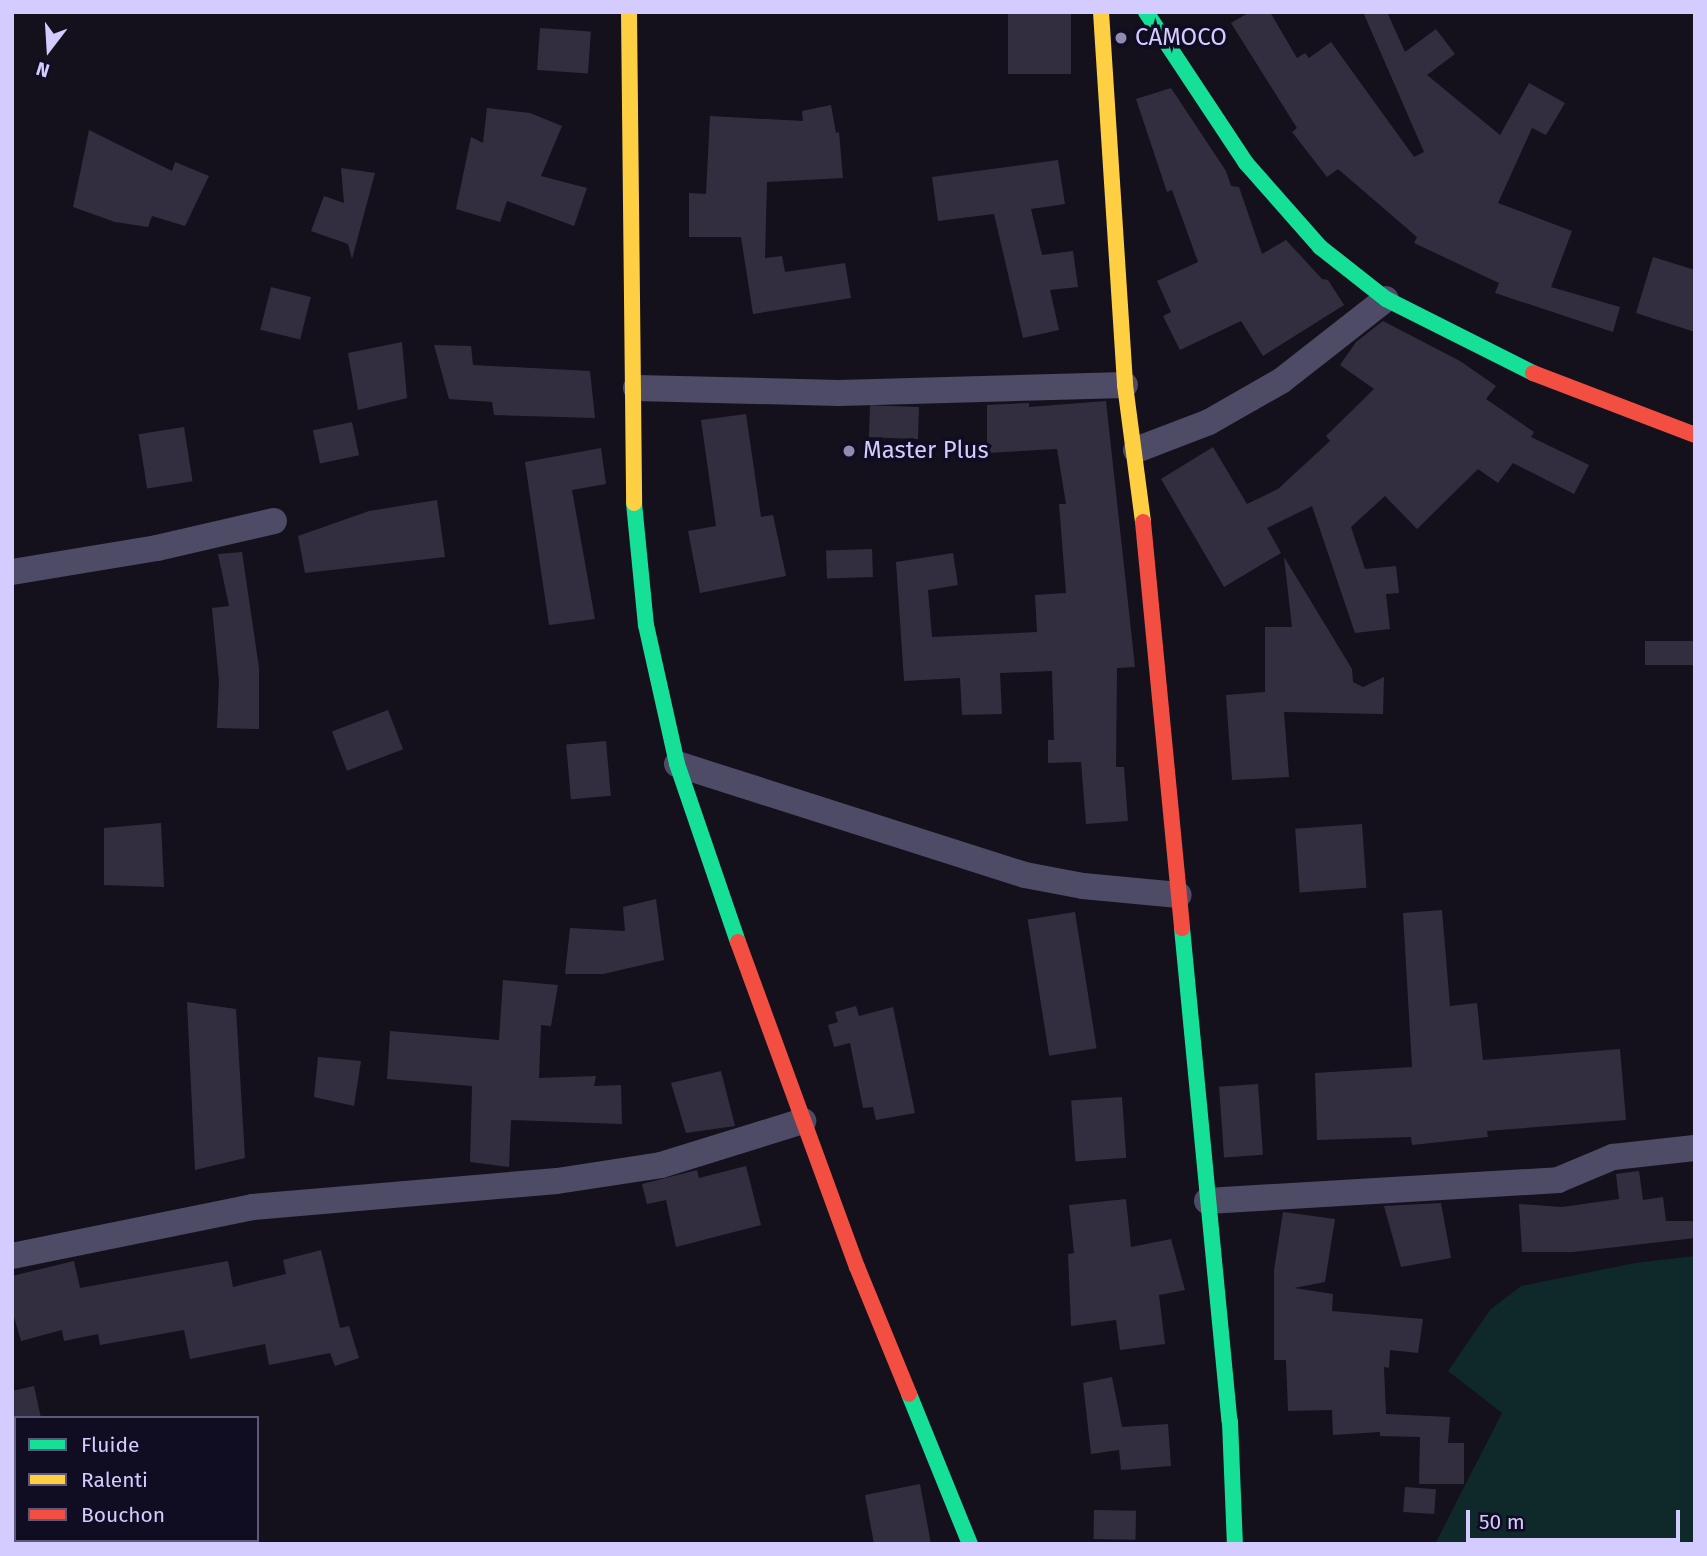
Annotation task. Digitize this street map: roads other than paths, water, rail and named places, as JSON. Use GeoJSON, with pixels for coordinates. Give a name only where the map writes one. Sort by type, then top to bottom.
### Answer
{"type":"FeatureCollection","features":[{"type":"Feature","properties":{"kind":"main road"},"geometry":{"type":"LineString","coordinates":[[629,12],[636,388],[632,466],[636,558],[677,765],[803,1121],[970,1544]]}},
{"type":"Feature","properties":{"kind":"main road"},"geometry":{"type":"LineString","coordinates":[[1101,12],[1125,385],[1136,450],[1230,1422],[1235,1544]]}},
{"type":"Feature","properties":{"kind":"main road"},"geometry":{"type":"LineString","coordinates":[[1146,12],[1246,163],[1320,247],[1386,299],[1517,367],[1695,435]]}},
{"type":"Feature","properties":{"kind":"street"},"geometry":{"type":"LineString","coordinates":[[1136,450],[1209,422],[1282,381],[1386,299]]}},
{"type":"Feature","properties":{"kind":"street"},"geometry":{"type":"LineString","coordinates":[[636,388],[839,393],[1125,385]]}},
{"type":"Feature","properties":{"kind":"street"},"geometry":{"type":"LineString","coordinates":[[12,572],[157,548],[274,521]]}},
{"type":"Feature","properties":{"kind":"street"},"geometry":{"type":"LineString","coordinates":[[677,765],[1025,875],[1083,886],[1179,895]]}},
{"type":"Feature","properties":{"kind":"street"},"geometry":{"type":"LineString","coordinates":[[12,1256],[253,1207],[557,1181],[661,1165],[803,1121]]}},
{"type":"Feature","properties":{"kind":"street"},"geometry":{"type":"LineString","coordinates":[[1207,1201],[1558,1180],[1613,1157],[1695,1148]]}},
{"type":"Feature","properties":{"kind":"place","name":"CAMOCO"},"geometry":{"type":"Point","coordinates":[1121,38]}},
{"type":"Feature","properties":{"kind":"place","name":"Master Plus"},"geometry":{"type":"Point","coordinates":[849,451]}}]}
